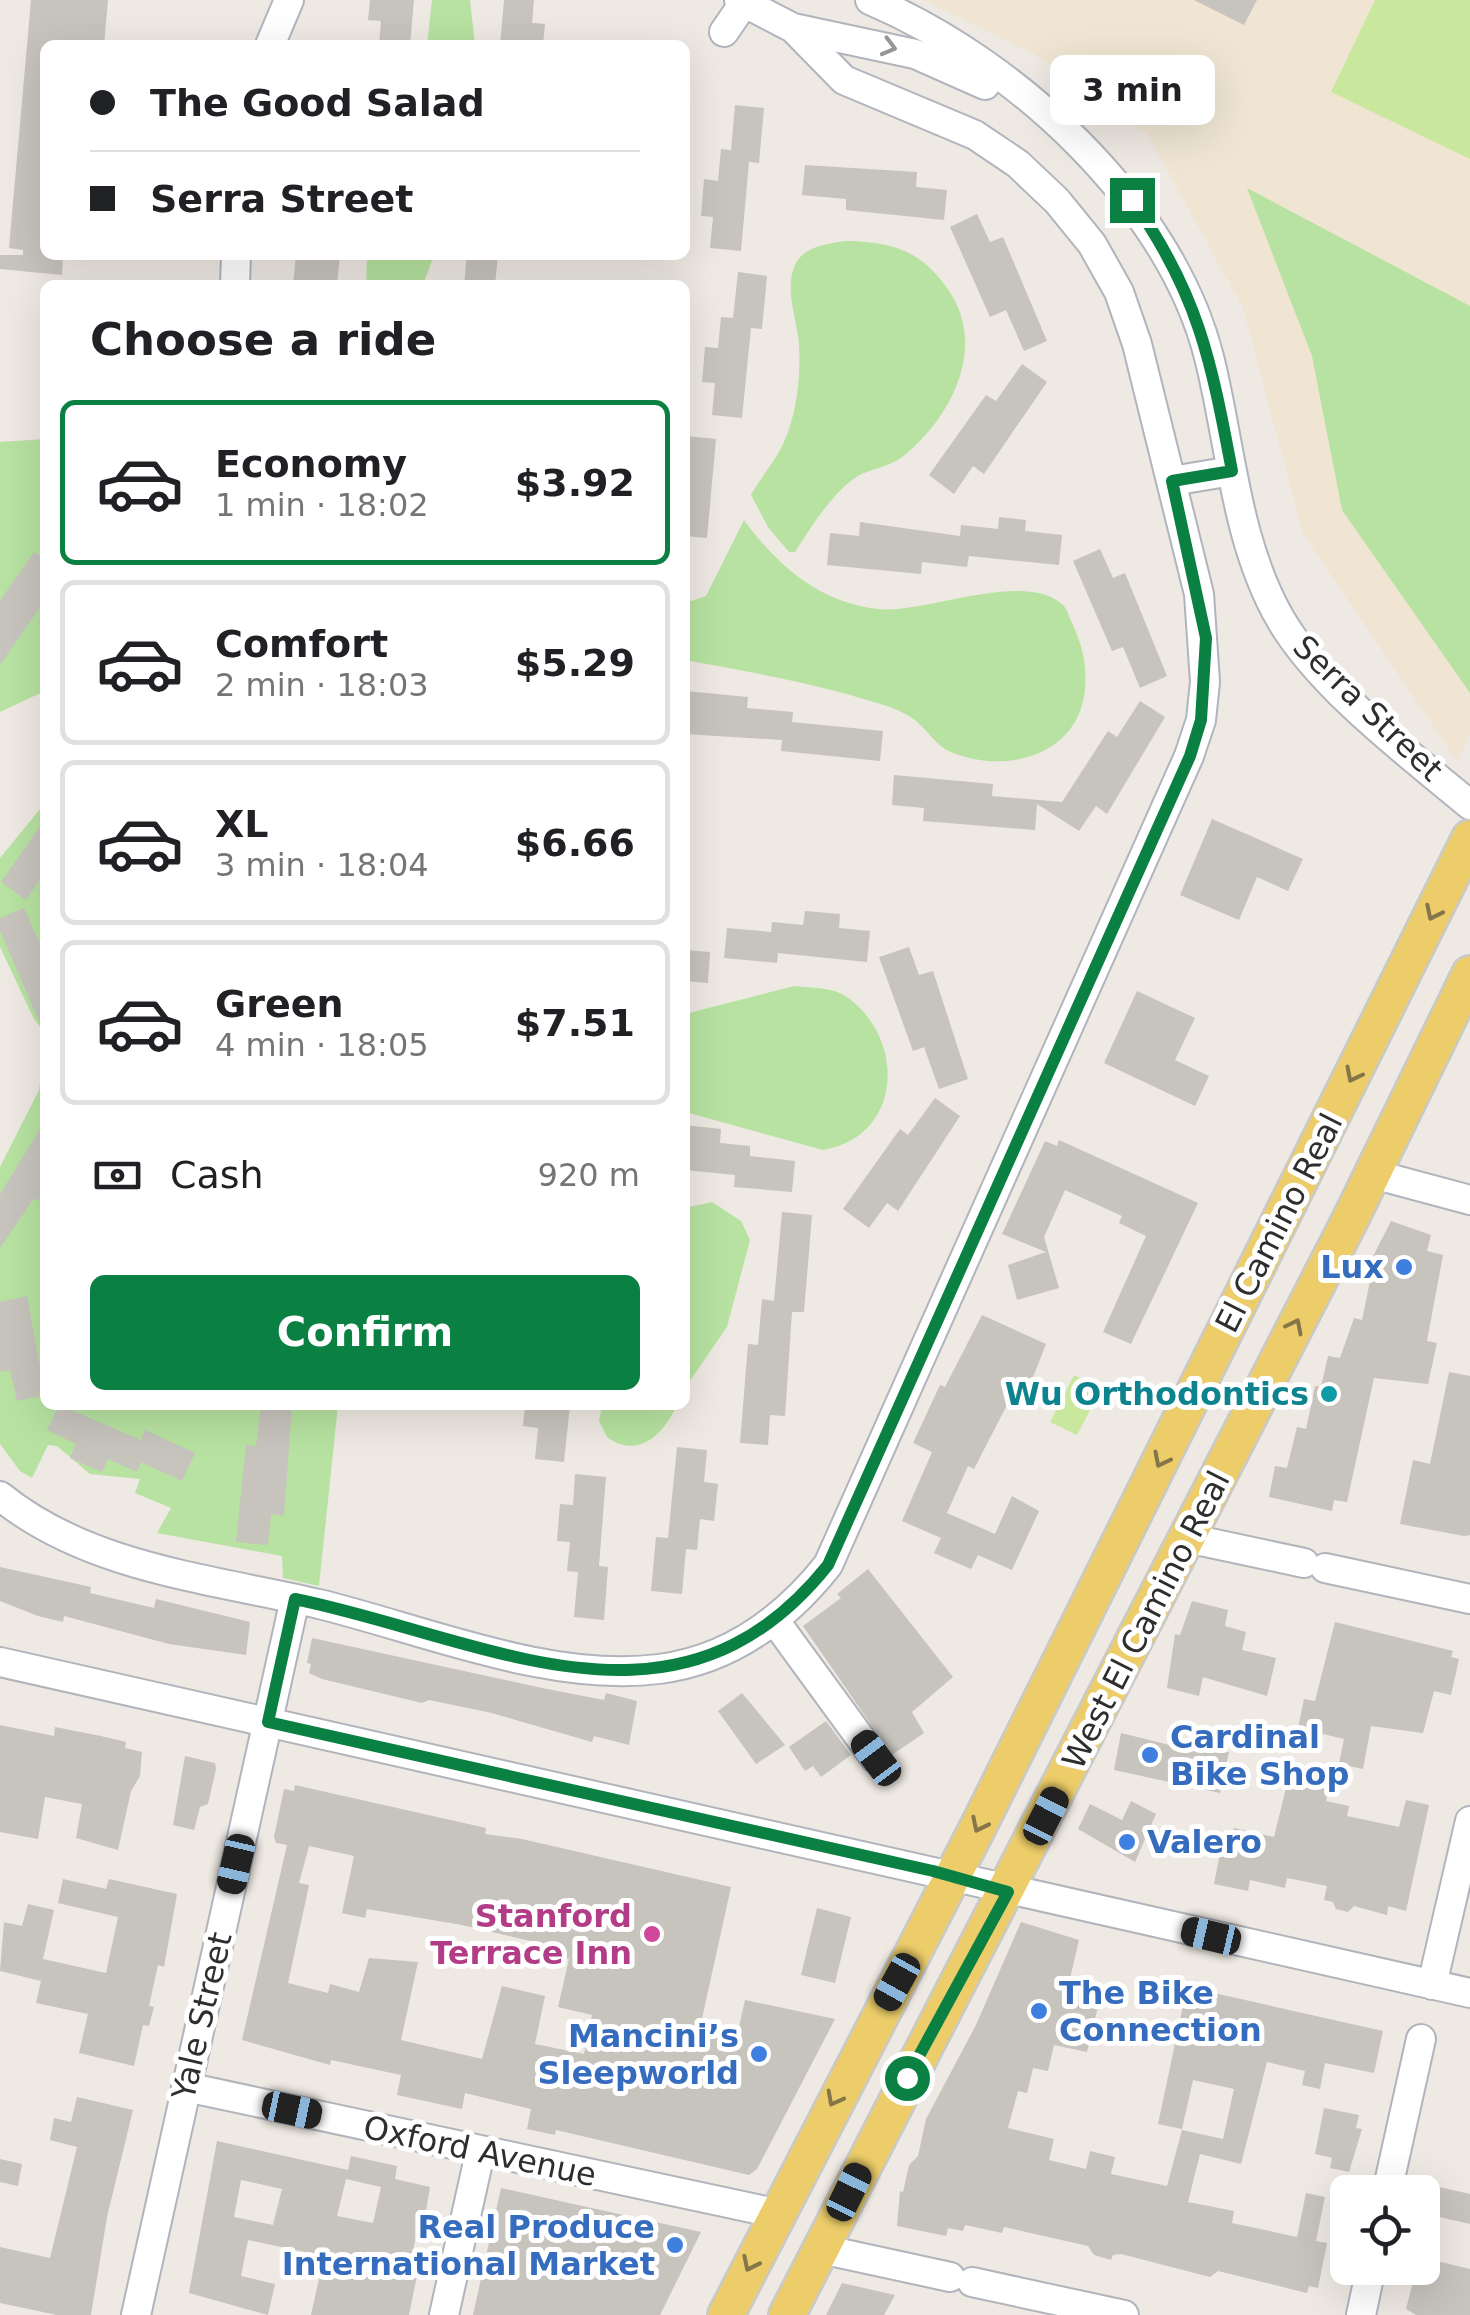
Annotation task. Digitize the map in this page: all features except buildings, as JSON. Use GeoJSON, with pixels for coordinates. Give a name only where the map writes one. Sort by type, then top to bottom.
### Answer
{"type":"FeatureCollection","features":[{"type":"Feature","properties":{"kind":"main road","name":"El Camino Real"},"geometry":{"type":"LineString","coordinates":[[1034,1715],[1470,838]]}},
{"type":"Feature","properties":{"kind":"main road","name":"West El Camino Real"},"geometry":{"type":"LineString","coordinates":[[787,2315],[1008,1892],[1470,974]]}},
{"type":"Feature","properties":{"kind":"main road","name":"West El Camino Real"},"geometry":{"type":"LineString","coordinates":[[726,2315],[1034,1715]]}},
{"type":"Feature","properties":{"kind":"street"},"geometry":{"type":"LineString","coordinates":[[272,40],[288,0]]}},
{"type":"Feature","properties":{"kind":"street","name":"Serra Street"},"geometry":{"type":"LineString","coordinates":[[870,0],[917,20],[1012,86],[1132,200],[1165,247],[1191,298],[1208,352],[1251,551],[1298,646],[1470,805]]}},
{"type":"Feature","properties":{"kind":"street"},"geometry":{"type":"LineString","coordinates":[[724,32],[743,1]]}},
{"type":"Feature","properties":{"kind":"street","name":"Serra Street"},"geometry":{"type":"LineString","coordinates":[[743,1],[793,28],[915,54],[969,76],[1056,126]]}},
{"type":"Feature","properties":{"kind":"street"},"geometry":{"type":"LineString","coordinates":[[0,1496],[48,1528],[111,1554],[435,1637],[579,1668],[622,1672],[702,1660],[774,1621],[828,1565],[1190,756],[1201,720],[1206,638],[1172,481],[1131,326],[1119,292],[1092,244],[1057,200],[1018,164],[975,136],[844,80],[793,28]]}},
{"type":"Feature","properties":{"kind":"street"},"geometry":{"type":"LineString","coordinates":[[1172,481],[1232,471]]}},
{"type":"Feature","properties":{"kind":"street"},"geometry":{"type":"LineString","coordinates":[[1372,1174],[1470,1200]]}},
{"type":"Feature","properties":{"kind":"street"},"geometry":{"type":"LineString","coordinates":[[1187,1538],[1470,1598]]}},
{"type":"Feature","properties":{"kind":"street","name":"Yale Street"},"geometry":{"type":"LineString","coordinates":[[136,2315],[295,1599]]}},
{"type":"Feature","properties":{"kind":"street"},"geometry":{"type":"LineString","coordinates":[[774,1621],[876,1758]]}},
{"type":"Feature","properties":{"kind":"street"},"geometry":{"type":"LineString","coordinates":[[0,1662],[1470,1993]]}},
{"type":"Feature","properties":{"kind":"street"},"geometry":{"type":"LineString","coordinates":[[1432,1985],[1470,1821]]}},
{"type":"Feature","properties":{"kind":"street"},"geometry":{"type":"LineString","coordinates":[[1391,2175],[1421,2038]]}},
{"type":"Feature","properties":{"kind":"street","name":"Oxford Avenue"},"geometry":{"type":"LineString","coordinates":[[186,2087],[480,2153],[775,2213]]}},
{"type":"Feature","properties":{"kind":"street"},"geometry":{"type":"LineString","coordinates":[[444,2315],[480,2153]]}},
{"type":"Feature","properties":{"kind":"street"},"geometry":{"type":"LineString","coordinates":[[821,2249],[1124,2315]]}},
{"type":"Feature","properties":{"kind":"street"},"geometry":{"type":"LineString","coordinates":[[1360,2315],[1367,2285]]}},
{"type":"Feature","properties":{"kind":"shaded area"},"geometry":{"type":"Polygon","coordinates":[[[923,0],[1470,0],[1470,735],[1457,761],[1303,534],[1243,308],[1147,134],[1038,56],[923,0]]]}},
{"type":"Feature","properties":{"kind":"green space"},"geometry":{"type":"Polygon","coordinates":[[[432,0],[470,0],[474,40],[428,40],[432,0]]]}},
{"type":"Feature","properties":{"kind":"green space"},"geometry":{"type":"Polygon","coordinates":[[[1375,0],[1470,0],[1470,159],[1331,92],[1375,0]]]}},
{"type":"Feature","properties":{"kind":"green space"},"geometry":{"type":"Polygon","coordinates":[[[1247,188],[1470,306],[1470,693],[1342,510],[1312,356],[1247,188]]]}},
{"type":"Feature","properties":{"kind":"green space"},"geometry":{"type":"Polygon","coordinates":[[[846,241],[905,251],[939,277],[960,313],[964,359],[948,403],[919,442],[901,458],[852,480],[828,504],[795,552],[789,552],[768,527],[751,495],[781,449],[795,406],[799,356],[791,296],[794,267],[809,250],[846,241]]]}},
{"type":"Feature","properties":{"kind":"green space"},"geometry":{"type":"Polygon","coordinates":[[[367,260],[432,260],[425,280],[366,280],[367,260]]]}},
{"type":"Feature","properties":{"kind":"green space"},"geometry":{"type":"Polygon","coordinates":[[[40,439],[40,693],[0,712],[0,442],[40,439]]]}},
{"type":"Feature","properties":{"kind":"green space"},"geometry":{"type":"Polygon","coordinates":[[[744,520],[801,579],[857,605],[898,609],[1000,592],[1046,595],[1063,605],[1084,657],[1085,690],[1079,713],[1069,731],[1036,754],[1016,760],[972,759],[945,749],[912,718],[886,706],[806,684],[690,661],[690,601],[706,596],[744,520]]]}},
{"type":"Feature","properties":{"kind":"green space"},"geometry":{"type":"Polygon","coordinates":[[[40,809],[40,1027],[0,947],[0,858],[40,809]]]}},
{"type":"Feature","properties":{"kind":"green space"},"geometry":{"type":"Polygon","coordinates":[[[794,986],[841,994],[866,1015],[880,1037],[887,1061],[887,1085],[881,1107],[869,1127],[849,1141],[823,1150],[690,1113],[690,1013],[794,986]]]}},
{"type":"Feature","properties":{"kind":"green space"},"geometry":{"type":"Polygon","coordinates":[[[40,1082],[40,1410],[337,1410],[319,1586],[283,1578],[282,1556],[157,1533],[171,1508],[135,1493],[140,1479],[90,1474],[57,1446],[48,1445],[32,1478],[20,1471],[0,1444],[0,1167],[40,1082]]]}},
{"type":"Feature","properties":{"kind":"green space"},"geometry":{"type":"Polygon","coordinates":[[[712,1202],[741,1221],[750,1240],[727,1327],[690,1381],[690,1207],[712,1202]]]}},
{"type":"Feature","properties":{"kind":"green space"},"geometry":{"type":"Polygon","coordinates":[[[1074,1375],[1101,1389],[1077,1435],[1050,1422],[1074,1375]]]}},
{"type":"Feature","properties":{"kind":"green space"},"geometry":{"type":"Polygon","coordinates":[[[601,1410],[674,1410],[657,1434],[639,1445],[629,1446],[607,1437],[599,1421],[601,1410]]]}},
{"type":"Feature","properties":{"kind":"place","name":"Lux"},"geometry":{"type":"Point","coordinates":[1404,1267]}},
{"type":"Feature","properties":{"kind":"place","name":"Wu Orthodontics"},"geometry":{"type":"Point","coordinates":[1329,1394]}},
{"type":"Feature","properties":{"kind":"place","name":"Cardinal Bike Shop"},"geometry":{"type":"Point","coordinates":[1150,1755]}},
{"type":"Feature","properties":{"kind":"place","name":"Valero"},"geometry":{"type":"Point","coordinates":[1127,1842]}},
{"type":"Feature","properties":{"kind":"place","name":"Stanford Terrace Inn"},"geometry":{"type":"Point","coordinates":[652,1934]}},
{"type":"Feature","properties":{"kind":"place","name":"The Bike Connection"},"geometry":{"type":"Point","coordinates":[1039,2011]}},
{"type":"Feature","properties":{"kind":"place","name":"Mancini’s Sleepworld"},"geometry":{"type":"Point","coordinates":[759,2054]}},
{"type":"Feature","properties":{"kind":"place","name":"Real Produce International Market"},"geometry":{"type":"Point","coordinates":[675,2245]}},
{"type":"Feature","properties":{"kind":"route"},"geometry":{"type":"LineString","coordinates":[[907,2078],[1008,1892],[933,1871],[268,1722],[295,1599],[435,1637],[579,1668],[622,1672],[702,1660],[739,1644],[802,1597],[828,1565],[1075,1020],[1190,756],[1201,720],[1206,638],[1200,594],[1172,481],[1232,471],[1208,352],[1191,298],[1165,247],[1132,200]]}}]}
